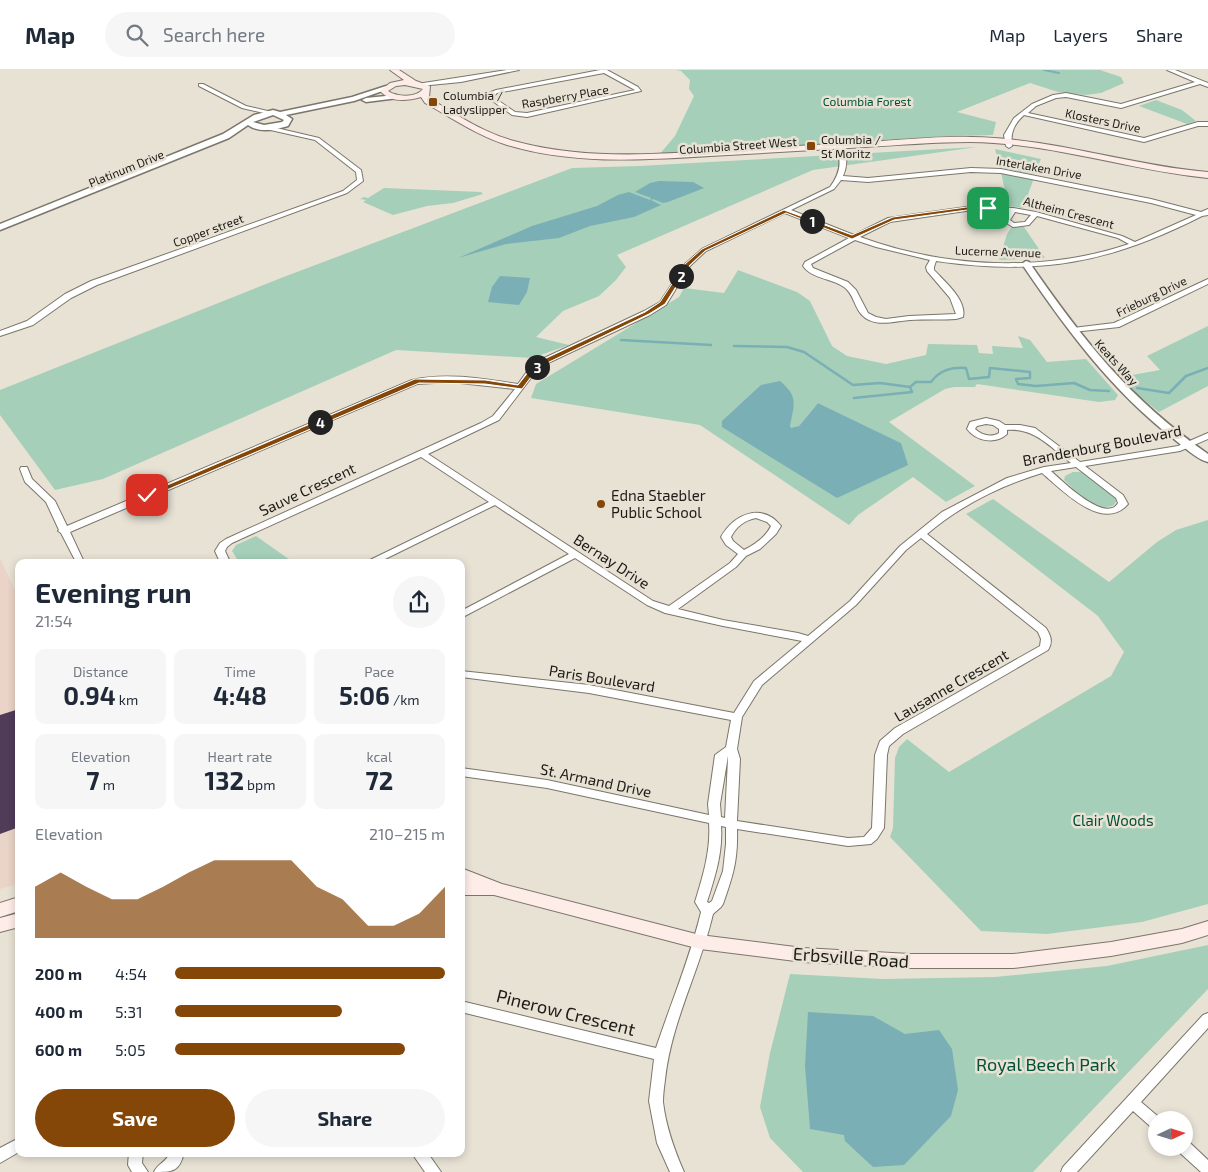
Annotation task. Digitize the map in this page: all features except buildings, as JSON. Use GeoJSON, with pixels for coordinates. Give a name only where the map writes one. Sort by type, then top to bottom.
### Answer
{"type":"FeatureCollection","features":[{"type":"Feature","properties":{"kind":"main road"},"geometry":{"type":"LineString","coordinates":[[394,70],[418,84]]}},
{"type":"Feature","properties":{"kind":"main road"},"geometry":{"type":"LineString","coordinates":[[385,72],[393,80],[392,93]]}},
{"type":"Feature","properties":{"kind":"main road"},"geometry":{"type":"LineString","coordinates":[[392,93],[401,83],[418,84]]}},
{"type":"Feature","properties":{"kind":"main road","name":"Columbia Street West"},"geometry":{"type":"LineString","coordinates":[[418,84],[425,86],[426,99],[428,101],[486,134],[525,147],[570,155],[640,158],[1008,143],[1046,145],[1159,168],[1208,175]]}},
{"type":"Feature","properties":{"kind":"main road"},"geometry":{"type":"LineString","coordinates":[[392,93],[414,97],[426,92]]}},
{"type":"Feature","properties":{"kind":"main road","name":"Columbia Street West"},"geometry":{"type":"LineString","coordinates":[[392,93],[426,107],[471,135],[507,149],[553,158],[637,164],[840,149]]}},
{"type":"Feature","properties":{"kind":"main road","name":"Columbia Street West"},"geometry":{"type":"LineString","coordinates":[[1008,143],[1208,181]]}},
{"type":"Feature","properties":{"kind":"main road","name":"Erbsville Road"},"geometry":{"type":"LineString","coordinates":[[465,876],[498,890],[700,942],[802,955],[910,961],[1014,961],[1111,949],[1182,936],[1208,928]]}},
{"type":"Feature","properties":{"kind":"main road","name":"Erbsville Road"},"geometry":{"type":"LineString","coordinates":[[465,889],[498,890]]}},
{"type":"Feature","properties":{"kind":"main road"},"geometry":{"type":"LineString","coordinates":[[0,910],[15,905]]}},
{"type":"Feature","properties":{"kind":"main road"},"geometry":{"type":"LineString","coordinates":[[0,925],[15,921]]}},
{"type":"Feature","properties":{"kind":"street"},"geometry":{"type":"LineString","coordinates":[[418,84],[461,80],[516,70]]}},
{"type":"Feature","properties":{"kind":"street","name":"Raspberry Place"},"geometry":{"type":"LineString","coordinates":[[604,70],[636,88],[638,91],[527,115],[514,114],[490,97],[491,94],[496,92],[604,70]]}},
{"type":"Feature","properties":{"kind":"street"},"geometry":{"type":"LineString","coordinates":[[1170,70],[1208,85]]}},
{"type":"Feature","properties":{"kind":"street"},"geometry":{"type":"LineString","coordinates":[[426,92],[461,80]]}},
{"type":"Feature","properties":{"kind":"street"},"geometry":{"type":"LineString","coordinates":[[1008,143],[1009,129],[1022,113],[1034,105],[1058,95],[1121,106],[1200,82]]}},
{"type":"Feature","properties":{"kind":"street"},"geometry":{"type":"LineString","coordinates":[[202,85],[244,107],[250,112],[252,125],[308,136]]}},
{"type":"Feature","properties":{"kind":"street"},"geometry":{"type":"LineString","coordinates":[[288,120],[308,111],[392,93]]}},
{"type":"Feature","properties":{"kind":"street"},"geometry":{"type":"LineString","coordinates":[[250,120],[392,93]]}},
{"type":"Feature","properties":{"kind":"street"},"geometry":{"type":"LineString","coordinates":[[244,107],[276,114],[288,120],[293,128],[306,133],[308,136]]}},
{"type":"Feature","properties":{"kind":"street","name":"Klosters Drive"},"geometry":{"type":"LineString","coordinates":[[1022,113],[1144,140],[1198,124],[1208,124]]}},
{"type":"Feature","properties":{"kind":"street","name":"Platinum Drive"},"geometry":{"type":"LineString","coordinates":[[0,229],[207,144],[238,130],[250,120]]}},
{"type":"Feature","properties":{"kind":"street","name":"Platinum Drive"},"geometry":{"type":"LineString","coordinates":[[0,229],[244,131],[280,126],[288,120]]}},
{"type":"Feature","properties":{"kind":"street","name":"Copper street"},"geometry":{"type":"LineString","coordinates":[[0,334],[30,323],[87,285],[345,192],[360,181],[359,171],[324,144],[308,136]]}},
{"type":"Feature","properties":{"kind":"street"},"geometry":{"type":"LineString","coordinates":[[421,453],[496,418],[532,372],[543,362],[647,313],[663,303],[687,265],[704,250],[826,192],[836,184],[839,178],[844,162],[840,149]]}},
{"type":"Feature","properties":{"kind":"street","name":"Interlaken Drive"},"geometry":{"type":"LineString","coordinates":[[839,178],[868,180],[979,170],[1001,171],[1142,199],[1206,214]]}},
{"type":"Feature","properties":{"kind":"street","name":"Altheim Crescent"},"geometry":{"type":"LineString","coordinates":[[934,258],[930,267],[931,271],[948,290],[961,309],[960,315],[949,319],[919,318],[880,321],[865,314],[852,290],[845,284],[810,270],[806,266],[807,263],[852,237],[883,222],[973,208],[1013,210],[1036,214],[1120,237],[1134,244]]}},
{"type":"Feature","properties":{"kind":"street"},"geometry":{"type":"LineString","coordinates":[[1013,210],[1006,221],[1013,224],[1027,224],[1036,214]]}},
{"type":"Feature","properties":{"kind":"street","name":"Lucerne Avenue"},"geometry":{"type":"LineString","coordinates":[[786,212],[852,237],[896,251],[964,262],[1026,264],[1065,261],[1102,254],[1134,244],[1206,214]]}},
{"type":"Feature","properties":{"kind":"street","name":"Keats Way"},"geometry":{"type":"LineString","coordinates":[[1026,264],[1073,330],[1126,392],[1188,446],[1208,459]]}},
{"type":"Feature","properties":{"kind":"street","name":"Frieburg Drive"},"geometry":{"type":"LineString","coordinates":[[1073,330],[1116,326],[1208,281]]}},
{"type":"Feature","properties":{"kind":"street"},"geometry":{"type":"LineString","coordinates":[[63,531],[414,382],[430,380],[485,382],[520,387]]}},
{"type":"Feature","properties":{"kind":"street"},"geometry":{"type":"LineString","coordinates":[[1003,428],[1028,428],[1120,497],[1123,501],[1122,507],[1110,511],[1093,509],[1044,470]]}},
{"type":"Feature","properties":{"kind":"street","name":"Brandenburg Boulevard"},"geometry":{"type":"LineString","coordinates":[[707,910],[701,902],[712,861],[716,836],[723,822],[734,759],[730,749],[737,718],[746,700],[758,683],[854,603],[903,548],[920,533],[945,514],[972,499],[1010,480],[1044,470],[1188,446],[1208,436]]}},
{"type":"Feature","properties":{"kind":"street","name":"Bernay Drive"},"geometry":{"type":"LineString","coordinates":[[421,453],[650,603],[669,611],[798,636],[809,640]]}},
{"type":"Feature","properties":{"kind":"street","name":"Sauve Crescent"},"geometry":{"type":"LineString","coordinates":[[224,559],[220,551],[228,541],[421,453]]}},
{"type":"Feature","properties":{"kind":"street"},"geometry":{"type":"LineString","coordinates":[[24,469],[28,480],[50,501],[78,559]]}},
{"type":"Feature","properties":{"kind":"street"},"geometry":{"type":"LineString","coordinates":[[379,559],[495,502]]}},
{"type":"Feature","properties":{"kind":"street"},"geometry":{"type":"LineString","coordinates":[[669,611],[733,565],[743,554],[757,547],[773,532],[776,526],[773,522],[766,517],[754,516],[743,518],[728,531],[726,537],[729,543],[743,554]]}},
{"type":"Feature","properties":{"kind":"street","name":"Lausanne Crescent"},"geometry":{"type":"LineString","coordinates":[[723,822],[848,842],[867,841],[874,836],[878,828],[881,756],[884,744],[899,731],[1044,648],[1046,638],[1042,630],[920,533]]}},
{"type":"Feature","properties":{"kind":"street"},"geometry":{"type":"LineString","coordinates":[[465,613],[574,555]]}},
{"type":"Feature","properties":{"kind":"street","name":"Paris Boulevard"},"geometry":{"type":"LineString","coordinates":[[465,674],[589,690],[737,718]]}},
{"type":"Feature","properties":{"kind":"street","name":"Brandenburg Boulevard"},"geometry":{"type":"LineString","coordinates":[[677,1172],[664,1143],[656,1101],[661,1055],[700,942],[707,910],[717,904],[729,871],[732,844],[714,804],[721,755],[730,749]]}},
{"type":"Feature","properties":{"kind":"street","name":"St. Armand Drive"},"geometry":{"type":"LineString","coordinates":[[465,773],[547,784],[723,822]]}},
{"type":"Feature","properties":{"kind":"street","name":"Pinerow Crescent"},"geometry":{"type":"LineString","coordinates":[[465,1007],[661,1055]]}},
{"type":"Feature","properties":{"kind":"street"},"geometry":{"type":"LineString","coordinates":[[1068,1172],[1208,1019]]}},
{"type":"Feature","properties":{"kind":"street"},"geometry":{"type":"LineString","coordinates":[[1132,1102],[1148,1116]]}},
{"type":"Feature","properties":{"kind":"street"},"geometry":{"type":"LineString","coordinates":[[0,1156],[15,1147]]}},
{"type":"Feature","properties":{"kind":"street"},"geometry":{"type":"LineString","coordinates":[[1193,1155],[1208,1169]]}},
{"type":"Feature","properties":{"kind":"street"},"geometry":{"type":"LineString","coordinates":[[136,1157],[135,1165],[141,1172]]}},
{"type":"Feature","properties":{"kind":"street"},"geometry":{"type":"LineString","coordinates":[[161,1172],[170,1167],[176,1157]]}},
{"type":"Feature","properties":{"kind":"street"},"geometry":{"type":"LineString","coordinates":[[422,1157],[434,1172]]}},
{"type":"Feature","properties":{"kind":"shaded area"},"geometry":{"type":"Polygon","coordinates":[[[0,558],[15,590],[15,885],[0,889],[0,558]]]}},
{"type":"Feature","properties":{"kind":"green space","name":"Columbia Forest"},"geometry":{"type":"Polygon","coordinates":[[[676,70],[1100,70],[1121,77],[1124,83],[1101,93],[1085,95],[1058,92],[1030,83],[957,112],[996,122],[993,135],[929,137],[659,155],[675,136],[694,96],[689,89],[690,80],[681,71],[676,70]]]}},
{"type":"Feature","properties":{"kind":"green space"},"geometry":{"type":"Polygon","coordinates":[[[1156,100],[1182,110],[1196,121],[1187,124],[1139,106],[1156,100]]]}},
{"type":"Feature","properties":{"kind":"green space"},"geometry":{"type":"Polygon","coordinates":[[[977,147],[813,170],[617,255],[626,267],[616,280],[599,296],[563,311],[536,337],[569,345],[532,358],[396,350],[103,479],[55,490],[0,415],[0,390],[281,278],[572,168],[977,147]]]}},
{"type":"Feature","properties":{"kind":"green space"},"geometry":{"type":"Polygon","coordinates":[[[995,149],[1041,159],[1034,174],[1000,169],[995,149]]]}},
{"type":"Feature","properties":{"kind":"green space"},"geometry":{"type":"Polygon","coordinates":[[[1001,172],[1034,178],[1023,208],[1008,206],[1001,172]]]}},
{"type":"Feature","properties":{"kind":"green space"},"geometry":{"type":"Polygon","coordinates":[[[384,188],[481,192],[483,194],[453,203],[427,206],[393,215],[363,202],[366,200],[360,199],[368,198],[384,188]]]}},
{"type":"Feature","properties":{"kind":"green space"},"geometry":{"type":"Polygon","coordinates":[[[1012,226],[1024,227],[1045,258],[999,260],[1007,234],[1012,226]]]}},
{"type":"Feature","properties":{"kind":"green space"},"geometry":{"type":"Polygon","coordinates":[[[738,270],[797,292],[810,301],[832,346],[847,356],[886,364],[926,355],[928,344],[977,345],[979,353],[993,354],[992,346],[1023,348],[1018,336],[1030,340],[1047,362],[1086,359],[1118,395],[1115,400],[1099,402],[977,384],[975,387],[945,389],[889,422],[975,486],[946,502],[913,477],[858,515],[849,525],[700,425],[531,398],[536,384],[679,297],[684,288],[724,293],[738,270]],[[794,402],[722,421],[901,443],[818,403],[799,426],[791,429],[789,426],[794,402]]]}},
{"type":"Feature","properties":{"kind":"green space"},"geometry":{"type":"Polygon","coordinates":[[[1208,326],[1208,386],[1159,412],[1139,396],[1121,377],[1160,370],[1147,356],[1208,326]]]}},
{"type":"Feature","properties":{"kind":"green space"},"geometry":{"type":"Polygon","coordinates":[[[1073,472],[1083,472],[1115,497],[1117,500],[1114,505],[1100,506],[1087,500],[1064,480],[1065,476],[1073,472]]]}},
{"type":"Feature","properties":{"kind":"green space","name":"Clair Woods"},"geometry":{"type":"Polygon","coordinates":[[[993,499],[1109,582],[1157,542],[1176,530],[1208,520],[1208,904],[1142,922],[1047,934],[981,931],[890,837],[893,828],[895,758],[899,747],[907,739],[949,772],[1111,676],[1124,652],[1098,616],[966,514],[993,499]]]}},
{"type":"Feature","properties":{"kind":"green space"},"geometry":{"type":"Polygon","coordinates":[[[256,536],[289,559],[237,559],[232,551],[236,545],[256,536]]]}},
{"type":"Feature","properties":{"kind":"green space","name":"Royal Beech Park"},"geometry":{"type":"Polygon","coordinates":[[[1208,945],[1208,989],[1033,1172],[803,1172],[770,1138],[760,1107],[770,1053],[790,974],[883,979],[995,977],[1107,966],[1208,945]]]}},
{"type":"Feature","properties":{"kind":"water"},"geometry":{"type":"Polygon","coordinates":[[[659,181],[693,182],[704,188],[668,202],[663,203],[653,199],[651,200],[661,205],[634,217],[590,226],[559,238],[506,244],[458,258],[532,226],[597,206],[618,195],[629,192],[650,200],[651,198],[635,192],[650,183],[659,181]]]}},
{"type":"Feature","properties":{"kind":"water"},"geometry":{"type":"Polygon","coordinates":[[[500,276],[530,278],[527,292],[519,305],[488,302],[492,287],[500,276]]]}},
{"type":"Feature","properties":{"kind":"water"},"geometry":{"type":"Polygon","coordinates":[[[780,381],[793,396],[794,406],[791,428],[799,426],[818,403],[901,443],[908,465],[837,498],[722,427],[722,421],[761,385],[780,381]]]}},
{"type":"Feature","properties":{"kind":"water"},"geometry":{"type":"Polygon","coordinates":[[[808,1012],[873,1016],[905,1034],[939,1030],[952,1049],[958,1090],[951,1116],[904,1165],[873,1167],[845,1141],[844,1135],[810,1129],[805,1066],[808,1012]]]}},
{"type":"Feature","properties":{"kind":"waterway"},"geometry":{"type":"LineString","coordinates":[[1044,70],[1059,73]]}},
{"type":"Feature","properties":{"kind":"waterway"},"geometry":{"type":"LineString","coordinates":[[621,340],[711,345]]}},
{"type":"Feature","properties":{"kind":"waterway"},"geometry":{"type":"LineString","coordinates":[[734,346],[787,347],[804,352],[853,385],[880,383],[910,387]]}},
{"type":"Feature","properties":{"kind":"waterway"},"geometry":{"type":"LineString","coordinates":[[910,387],[916,382],[931,382],[942,372],[951,369],[966,368],[969,379],[989,377],[990,368],[1030,372],[1030,378],[1016,379],[1018,384],[1036,386],[1074,383],[1090,390],[1109,391]]}},
{"type":"Feature","properties":{"kind":"waterway"},"geometry":{"type":"LineString","coordinates":[[1137,388],[1169,393],[1186,376],[1208,368]]}},
{"type":"Feature","properties":{"kind":"waterway"},"geometry":{"type":"LineString","coordinates":[[854,398],[912,392],[910,387]]}},
{"type":"Feature","properties":{"kind":"place","name":"Columbia / Ladyslipper"},"geometry":{"type":"Point","coordinates":[433,102]}},
{"type":"Feature","properties":{"kind":"place","name":"Columbia / St Moritz"},"geometry":{"type":"Point","coordinates":[811,146]}},
{"type":"Feature","properties":{"kind":"place","name":"Edna Staebler Public School"},"geometry":{"type":"Point","coordinates":[601,504]}},
{"type":"Feature","properties":{"kind":"route"},"geometry":{"type":"LineString","coordinates":[[147,495],[418,381],[485,382],[520,387],[543,362],[647,313],[663,303],[687,265],[704,250],[786,212],[852,237],[893,219],[988,208]]}}]}
